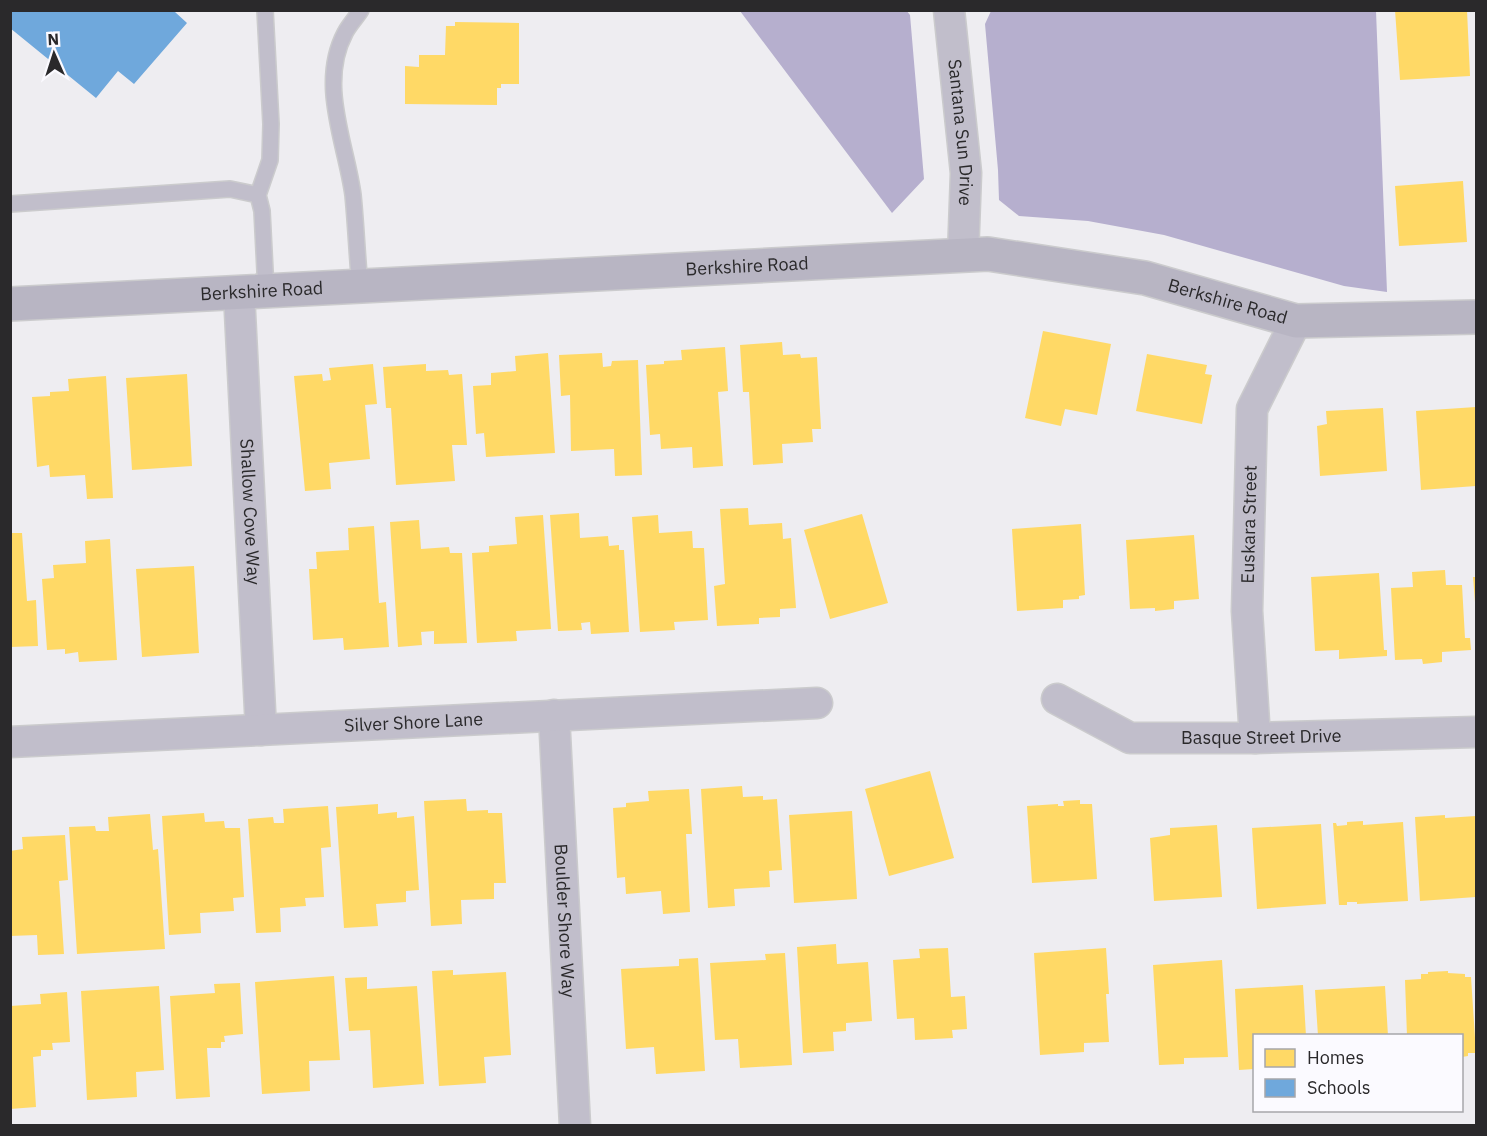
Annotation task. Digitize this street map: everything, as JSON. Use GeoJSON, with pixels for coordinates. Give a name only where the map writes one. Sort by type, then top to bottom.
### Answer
{"type":"FeatureCollection","features":[{"type":"Feature","properties":{"kind":"street","name":"Santana Sun Drive"},"geometry":{"type":"LineString","coordinates":[[949,10],[966,173],[963,256]]}},
{"type":"Feature","properties":{"kind":"street","name":"Berkshire Road"},"geometry":{"type":"LineString","coordinates":[[10,304],[988,254],[1145,278],[1296,321],[1476,317]]}},
{"type":"Feature","properties":{"kind":"street","name":"Shallow Cove Way"},"geometry":{"type":"LineString","coordinates":[[253,292],[261,730]]}},
{"type":"Feature","properties":{"kind":"street","name":"Euskara Street"},"geometry":{"type":"LineString","coordinates":[[1254,738],[1246,611],[1252,409],[1296,321]]}},
{"type":"Feature","properties":{"kind":"street","name":"Basque Street Drive"},"geometry":{"type":"LineString","coordinates":[[1057,699],[1130,738],[1254,738],[1476,732]]}},
{"type":"Feature","properties":{"kind":"street","name":"Silver Shore Lane"},"geometry":{"type":"LineString","coordinates":[[10,742],[817,703]]}},
{"type":"Feature","properties":{"kind":"street","name":"Boulder Shore Way"},"geometry":{"type":"LineString","coordinates":[[554,716],[575,1125]]}},
{"type":"Feature","properties":{"kind":"lane"},"geometry":{"type":"LineString","coordinates":[[253,292],[262,211],[258,195],[270,160],[271,124],[265,10]]}},
{"type":"Feature","properties":{"kind":"lane"},"geometry":{"type":"LineString","coordinates":[[360,286],[352,193],[338,126],[334,80],[337,54],[345,33],[361,10]]}},
{"type":"Feature","properties":{"kind":"lane"},"geometry":{"type":"LineString","coordinates":[[10,204],[230,189],[258,195]]}},
{"type":"Feature","properties":{"kind":"shaded area"},"geometry":{"type":"Polygon","coordinates":[[[906,10],[910,15],[924,179],[892,213],[740,11],[906,10]]]}},
{"type":"Feature","properties":{"kind":"shaded area"},"geometry":{"type":"Polygon","coordinates":[[[991,11],[1376,11],[1387,292],[1344,286],[1164,235],[1088,221],[1019,216],[999,200],[985,24],[991,11]]]}},
{"type":"Feature","properties":{"kind":"building: Homes"},"geometry":{"type":"Polygon","coordinates":[[[1395,10],[1467,10],[1470,76],[1400,80],[1395,10]]]}},
{"type":"Feature","properties":{"kind":"building: Homes"},"geometry":{"type":"Polygon","coordinates":[[[455,22],[519,23],[519,84],[501,84],[501,88],[497,88],[497,105],[405,104],[405,66],[419,67],[419,55],[445,55],[446,26],[455,26],[455,22]]]}},
{"type":"Feature","properties":{"kind":"building: Homes"},"geometry":{"type":"Polygon","coordinates":[[[1463,181],[1467,242],[1399,246],[1395,186],[1463,181]]]}},
{"type":"Feature","properties":{"kind":"building: Homes"},"geometry":{"type":"Polygon","coordinates":[[[1043,331],[1111,344],[1097,415],[1065,409],[1061,426],[1025,418],[1043,331]]]}},
{"type":"Feature","properties":{"kind":"building: Homes"},"geometry":{"type":"Polygon","coordinates":[[[782,342],[783,355],[800,354],[801,358],[817,357],[821,429],[812,429],[813,442],[782,444],[783,463],[753,465],[749,392],[743,392],[740,345],[782,342]]]}},
{"type":"Feature","properties":{"kind":"building: Homes"},"geometry":{"type":"Polygon","coordinates":[[[725,347],[728,391],[718,392],[723,466],[693,468],[692,447],[661,449],[660,434],[650,435],[646,365],[682,360],[681,350],[725,347]]]}},
{"type":"Feature","properties":{"kind":"building: Homes"},"geometry":{"type":"Polygon","coordinates":[[[548,353],[555,453],[486,457],[484,433],[476,434],[473,386],[491,385],[491,373],[516,371],[515,356],[548,353]]]}},
{"type":"Feature","properties":{"kind":"building: Homes"},"geometry":{"type":"Polygon","coordinates":[[[602,353],[603,367],[611,366],[612,361],[638,360],[642,475],[615,476],[614,449],[571,451],[570,395],[561,396],[559,355],[602,353]]]}},
{"type":"Feature","properties":{"kind":"building: Homes"},"geometry":{"type":"Polygon","coordinates":[[[1147,354],[1207,365],[1205,374],[1212,375],[1202,424],[1136,411],[1147,354]]]}},
{"type":"Feature","properties":{"kind":"building: Homes"},"geometry":{"type":"Polygon","coordinates":[[[373,364],[377,404],[365,405],[370,459],[329,463],[331,489],[305,491],[294,376],[322,374],[323,381],[331,380],[329,368],[373,364]]]}},
{"type":"Feature","properties":{"kind":"building: Homes"},"geometry":{"type":"Polygon","coordinates":[[[426,364],[426,371],[448,370],[449,375],[462,374],[467,445],[452,445],[455,481],[396,485],[391,408],[386,408],[383,367],[426,364]]]}},
{"type":"Feature","properties":{"kind":"building: Homes"},"geometry":{"type":"Polygon","coordinates":[[[187,374],[192,466],[132,470],[126,378],[187,374]]]}},
{"type":"Feature","properties":{"kind":"building: Homes"},"geometry":{"type":"Polygon","coordinates":[[[106,376],[113,498],[87,499],[85,475],[50,477],[49,465],[37,467],[32,397],[50,396],[50,392],[69,391],[68,379],[106,376]]]}},
{"type":"Feature","properties":{"kind":"building: Homes"},"geometry":{"type":"Polygon","coordinates":[[[1476,407],[1476,486],[1421,490],[1416,411],[1476,407]]]}},
{"type":"Feature","properties":{"kind":"building: Homes"},"geometry":{"type":"Polygon","coordinates":[[[1383,408],[1387,471],[1320,476],[1317,426],[1327,424],[1326,411],[1383,408]]]}},
{"type":"Feature","properties":{"kind":"building: Homes"},"geometry":{"type":"Polygon","coordinates":[[[748,508],[749,525],[782,523],[783,539],[791,538],[796,608],[780,609],[780,617],[759,618],[759,624],[717,626],[714,586],[725,584],[720,509],[748,508]]]}},
{"type":"Feature","properties":{"kind":"building: Homes"},"geometry":{"type":"Polygon","coordinates":[[[579,513],[580,538],[608,536],[609,546],[619,545],[619,550],[624,550],[629,632],[591,634],[590,622],[581,623],[582,630],[558,631],[550,515],[579,513]]]}},
{"type":"Feature","properties":{"kind":"building: Homes"},"geometry":{"type":"Polygon","coordinates":[[[862,514],[888,603],[830,619],[804,530],[862,514]]]}},
{"type":"Feature","properties":{"kind":"building: Homes"},"geometry":{"type":"Polygon","coordinates":[[[543,515],[551,629],[516,631],[517,641],[477,643],[472,553],[489,552],[489,546],[517,544],[515,517],[543,515]]]}},
{"type":"Feature","properties":{"kind":"building: Homes"},"geometry":{"type":"Polygon","coordinates":[[[658,515],[659,533],[692,531],[693,548],[704,548],[708,620],[674,622],[675,630],[640,632],[632,517],[658,515]]]}},
{"type":"Feature","properties":{"kind":"building: Homes"},"geometry":{"type":"Polygon","coordinates":[[[419,520],[421,549],[449,547],[450,553],[462,553],[467,643],[434,644],[434,631],[421,632],[422,645],[398,647],[390,522],[419,520]]]}},
{"type":"Feature","properties":{"kind":"building: Homes"},"geometry":{"type":"Polygon","coordinates":[[[1081,524],[1085,595],[1079,596],[1079,599],[1063,600],[1063,608],[1017,611],[1012,529],[1081,524]]]}},
{"type":"Feature","properties":{"kind":"building: Homes"},"geometry":{"type":"Polygon","coordinates":[[[374,526],[379,603],[386,602],[389,647],[344,650],[343,638],[313,640],[309,569],[317,569],[316,552],[349,550],[348,528],[374,526]]]}},
{"type":"Feature","properties":{"kind":"building: Homes"},"geometry":{"type":"Polygon","coordinates":[[[10,533],[22,533],[27,601],[36,600],[38,646],[10,647],[10,533]]]}},
{"type":"Feature","properties":{"kind":"building: Homes"},"geometry":{"type":"Polygon","coordinates":[[[1194,535],[1199,599],[1174,601],[1174,609],[1155,611],[1155,608],[1130,609],[1126,540],[1194,535]]]}},
{"type":"Feature","properties":{"kind":"building: Homes"},"geometry":{"type":"Polygon","coordinates":[[[110,539],[117,660],[79,662],[78,652],[65,654],[65,649],[47,650],[42,579],[54,578],[53,565],[86,563],[85,541],[110,539]]]}},
{"type":"Feature","properties":{"kind":"building: Homes"},"geometry":{"type":"Polygon","coordinates":[[[194,566],[199,653],[142,657],[136,569],[194,566]]]}},
{"type":"Feature","properties":{"kind":"building: Homes"},"geometry":{"type":"Polygon","coordinates":[[[1445,570],[1446,585],[1462,585],[1465,638],[1470,638],[1471,650],[1442,652],[1442,662],[1423,664],[1422,659],[1395,660],[1391,588],[1413,587],[1412,572],[1445,570]]]}},
{"type":"Feature","properties":{"kind":"building: Homes"},"geometry":{"type":"Polygon","coordinates":[[[1379,573],[1384,650],[1387,650],[1387,656],[1339,659],[1339,650],[1315,651],[1311,577],[1379,573]]]}},
{"type":"Feature","properties":{"kind":"building: Homes"},"geometry":{"type":"Polygon","coordinates":[[[1473,577],[1476,577],[1475,602],[1473,577]]]}},
{"type":"Feature","properties":{"kind":"building: Homes"},"geometry":{"type":"Polygon","coordinates":[[[930,771],[954,858],[889,876],[865,789],[930,771]]]}},
{"type":"Feature","properties":{"kind":"building: Homes"},"geometry":{"type":"Polygon","coordinates":[[[742,786],[743,797],[763,796],[763,800],[777,799],[782,870],[769,871],[770,887],[734,889],[735,906],[708,908],[701,789],[742,786]]]}},
{"type":"Feature","properties":{"kind":"building: Homes"},"geometry":{"type":"Polygon","coordinates":[[[689,789],[692,834],[686,834],[690,912],[663,914],[661,891],[626,894],[625,877],[617,878],[613,808],[626,807],[626,803],[649,801],[648,791],[689,789]]]}},
{"type":"Feature","properties":{"kind":"building: Homes"},"geometry":{"type":"Polygon","coordinates":[[[466,799],[467,811],[488,810],[488,813],[502,813],[506,883],[494,883],[494,899],[461,900],[462,924],[431,926],[424,801],[466,799]]]}},
{"type":"Feature","properties":{"kind":"building: Homes"},"geometry":{"type":"Polygon","coordinates":[[[1080,800],[1080,804],[1092,804],[1097,879],[1032,883],[1027,806],[1058,804],[1058,806],[1064,806],[1063,801],[1080,800]]]}},
{"type":"Feature","properties":{"kind":"building: Homes"},"geometry":{"type":"Polygon","coordinates":[[[378,804],[378,814],[397,812],[397,818],[414,816],[419,890],[406,891],[406,902],[376,904],[378,926],[344,928],[336,807],[378,804]]]}},
{"type":"Feature","properties":{"kind":"building: Homes"},"geometry":{"type":"Polygon","coordinates":[[[328,806],[331,847],[321,848],[324,897],[305,898],[306,906],[280,908],[281,932],[256,933],[248,819],[273,817],[274,823],[284,823],[283,809],[328,806]]]}},
{"type":"Feature","properties":{"kind":"building: Homes"},"geometry":{"type":"Polygon","coordinates":[[[852,811],[857,899],[794,903],[789,815],[852,811]]]}},
{"type":"Feature","properties":{"kind":"building: Homes"},"geometry":{"type":"Polygon","coordinates":[[[204,813],[205,822],[224,821],[225,828],[240,828],[244,897],[233,898],[234,911],[200,913],[201,933],[169,935],[162,816],[204,813]]]}},
{"type":"Feature","properties":{"kind":"building: Homes"},"geometry":{"type":"Polygon","coordinates":[[[150,814],[153,850],[158,849],[165,949],[77,954],[69,827],[95,826],[96,831],[109,831],[108,817],[150,814]]]}},
{"type":"Feature","properties":{"kind":"building: Homes"},"geometry":{"type":"Polygon","coordinates":[[[1445,815],[1445,818],[1476,816],[1476,897],[1420,901],[1415,817],[1445,815]]]}},
{"type":"Feature","properties":{"kind":"building: Homes"},"geometry":{"type":"Polygon","coordinates":[[[1363,821],[1363,825],[1403,822],[1408,901],[1357,904],[1357,902],[1347,902],[1347,905],[1339,905],[1333,823],[1337,826],[1347,825],[1347,822],[1363,821]]]}},
{"type":"Feature","properties":{"kind":"building: Homes"},"geometry":{"type":"Polygon","coordinates":[[[1321,824],[1326,904],[1257,909],[1252,828],[1321,824]]]}},
{"type":"Feature","properties":{"kind":"building: Homes"},"geometry":{"type":"Polygon","coordinates":[[[1217,825],[1222,897],[1154,901],[1150,838],[1170,835],[1170,828],[1217,825]]]}},
{"type":"Feature","properties":{"kind":"building: Homes"},"geometry":{"type":"Polygon","coordinates":[[[65,835],[68,880],[59,881],[64,954],[38,955],[37,935],[10,936],[10,851],[23,849],[22,837],[65,835]]]}},
{"type":"Feature","properties":{"kind":"building: Homes"},"geometry":{"type":"Polygon","coordinates":[[[836,944],[837,964],[868,962],[872,1021],[846,1023],[846,1031],[833,1032],[834,1051],[803,1053],[797,947],[836,944]]]}},
{"type":"Feature","properties":{"kind":"building: Homes"},"geometry":{"type":"Polygon","coordinates":[[[948,948],[951,997],[965,996],[967,1029],[952,1030],[953,1038],[915,1040],[914,1018],[897,1019],[893,960],[920,958],[919,949],[948,948]]]}},
{"type":"Feature","properties":{"kind":"building: Homes"},"geometry":{"type":"Polygon","coordinates":[[[1106,948],[1109,1042],[1084,1043],[1084,1052],[1040,1055],[1034,953],[1106,948]]]}},
{"type":"Feature","properties":{"kind":"building: Homes"},"geometry":{"type":"Polygon","coordinates":[[[785,953],[792,1065],[740,1068],[738,1039],[715,1040],[710,963],[766,960],[765,954],[785,953]]]}},
{"type":"Feature","properties":{"kind":"building: Homes"},"geometry":{"type":"Polygon","coordinates":[[[698,958],[705,1071],[656,1074],[654,1047],[626,1049],[621,969],[679,966],[679,959],[698,958]]]}},
{"type":"Feature","properties":{"kind":"building: Homes"},"geometry":{"type":"Polygon","coordinates":[[[1222,960],[1228,1057],[1184,1058],[1184,1064],[1159,1065],[1153,965],[1222,960]]]}},
{"type":"Feature","properties":{"kind":"building: Homes"},"geometry":{"type":"Polygon","coordinates":[[[453,970],[453,975],[506,972],[511,1055],[484,1057],[486,1083],[439,1086],[432,971],[453,970]]]}},
{"type":"Feature","properties":{"kind":"building: Homes"},"geometry":{"type":"Polygon","coordinates":[[[1448,971],[1448,973],[1465,974],[1465,977],[1471,977],[1476,1053],[1468,1053],[1468,1056],[1463,1057],[1463,1034],[1407,1034],[1405,980],[1421,979],[1421,974],[1428,974],[1428,972],[1448,971]]]}},
{"type":"Feature","properties":{"kind":"building: Homes"},"geometry":{"type":"Polygon","coordinates":[[[334,976],[340,1060],[309,1061],[310,1091],[262,1094],[255,982],[334,976]]]}},
{"type":"Feature","properties":{"kind":"building: Homes"},"geometry":{"type":"Polygon","coordinates":[[[367,977],[367,989],[417,986],[424,1084],[373,1088],[370,1030],[349,1031],[345,978],[367,977]]]}},
{"type":"Feature","properties":{"kind":"building: Homes"},"geometry":{"type":"Polygon","coordinates":[[[240,983],[243,1034],[224,1036],[225,1042],[221,1042],[221,1048],[207,1048],[210,1097],[176,1099],[170,996],[215,993],[214,984],[240,983]]]}},
{"type":"Feature","properties":{"kind":"building: Homes"},"geometry":{"type":"Polygon","coordinates":[[[1303,985],[1306,1034],[1253,1034],[1253,1069],[1239,1070],[1235,989],[1303,985]]]}},
{"type":"Feature","properties":{"kind":"building: Homes"},"geometry":{"type":"Polygon","coordinates":[[[159,986],[164,1070],[136,1072],[137,1097],[87,1100],[81,991],[159,986]]]}},
{"type":"Feature","properties":{"kind":"building: Homes"},"geometry":{"type":"Polygon","coordinates":[[[1385,986],[1388,1034],[1318,1034],[1315,990],[1385,986]]]}},
{"type":"Feature","properties":{"kind":"building: Homes"},"geometry":{"type":"Polygon","coordinates":[[[67,992],[70,1042],[52,1043],[53,1050],[41,1050],[41,1056],[33,1057],[36,1107],[10,1109],[10,1006],[41,1004],[40,994],[67,992]]]}},
{"type":"Feature","properties":{"kind":"building: Schools"},"geometry":{"type":"Polygon","coordinates":[[[10,10],[176,10],[175,12],[187,23],[134,84],[118,71],[96,98],[10,28],[10,10]]]}}]}
